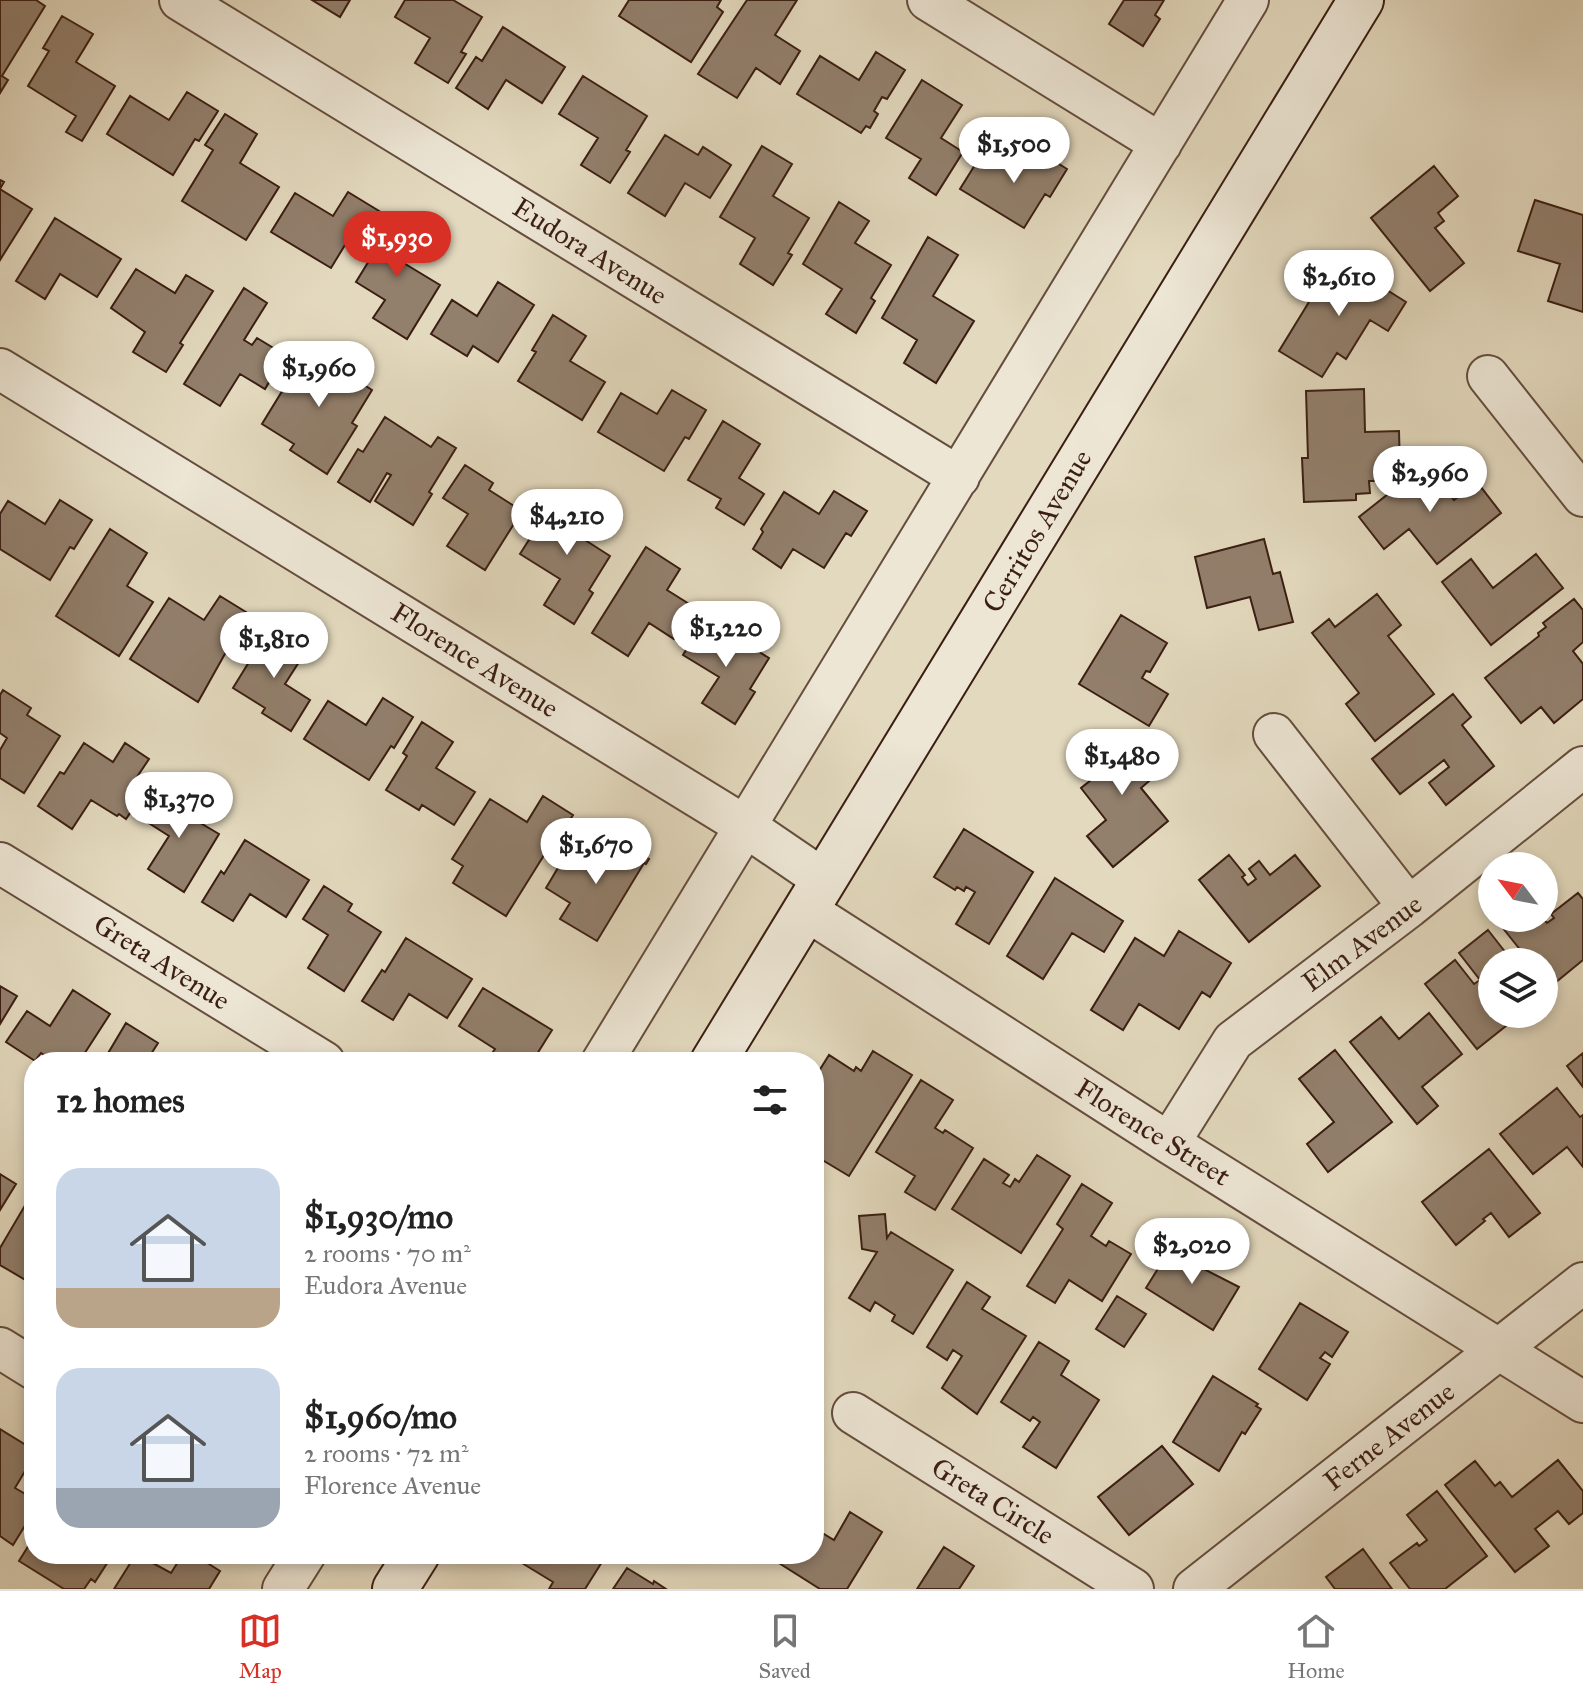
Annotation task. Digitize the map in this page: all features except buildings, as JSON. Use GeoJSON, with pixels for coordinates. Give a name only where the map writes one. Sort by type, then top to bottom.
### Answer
{"type":"FeatureCollection","features":[{"type":"Feature","properties":{"kind":"main road","name":"Cerritos Avenue"},"geometry":{"type":"LineString","coordinates":[[719,1052],[1361,0]]}},
{"type":"Feature","properties":{"kind":"main road"},"geometry":{"type":"LineString","coordinates":[[395,1589],[411,1564]]}},
{"type":"Feature","properties":{"kind":"street","name":"Eudora Avenue"},"geometry":{"type":"LineString","coordinates":[[180,0],[959,477]]}},
{"type":"Feature","properties":{"kind":"street"},"geometry":{"type":"LineString","coordinates":[[928,0],[1161,144]]}},
{"type":"Feature","properties":{"kind":"street"},"geometry":{"type":"LineString","coordinates":[[608,1052],[1248,0]]}},
{"type":"Feature","properties":{"kind":"street","name":"Florence Avenue"},"geometry":{"type":"LineString","coordinates":[[0,369],[745,826],[815,895]]}},
{"type":"Feature","properties":{"kind":"street"},"geometry":{"type":"LineString","coordinates":[[1488,376],[1583,496]]}},
{"type":"Feature","properties":{"kind":"street"},"geometry":{"type":"LineString","coordinates":[[1274,734],[1409,907]]}},
{"type":"Feature","properties":{"kind":"street","name":"Elm Avenue"},"geometry":{"type":"LineString","coordinates":[[1169,1143],[1233,1041],[1409,907],[1583,767]]}},
{"type":"Feature","properties":{"kind":"street","name":"Greta Avenue"},"geometry":{"type":"LineString","coordinates":[[0,863],[308,1052]]}},
{"type":"Feature","properties":{"kind":"street","name":"Florence Street"},"geometry":{"type":"LineString","coordinates":[[815,895],[1169,1143],[1583,1402]]}},
{"type":"Feature","properties":{"kind":"street","name":"Ferne Avenue"},"geometry":{"type":"LineString","coordinates":[[1194,1589],[1583,1283]]}},
{"type":"Feature","properties":{"kind":"street"},"geometry":{"type":"LineString","coordinates":[[0,1348],[24,1363]]}},
{"type":"Feature","properties":{"kind":"street","name":"Greta Circle"},"geometry":{"type":"LineString","coordinates":[[853,1413],[1133,1589]]}},
{"type":"Feature","properties":{"kind":"street"},"geometry":{"type":"LineString","coordinates":[[283,1589],[299,1564]]}}]}
